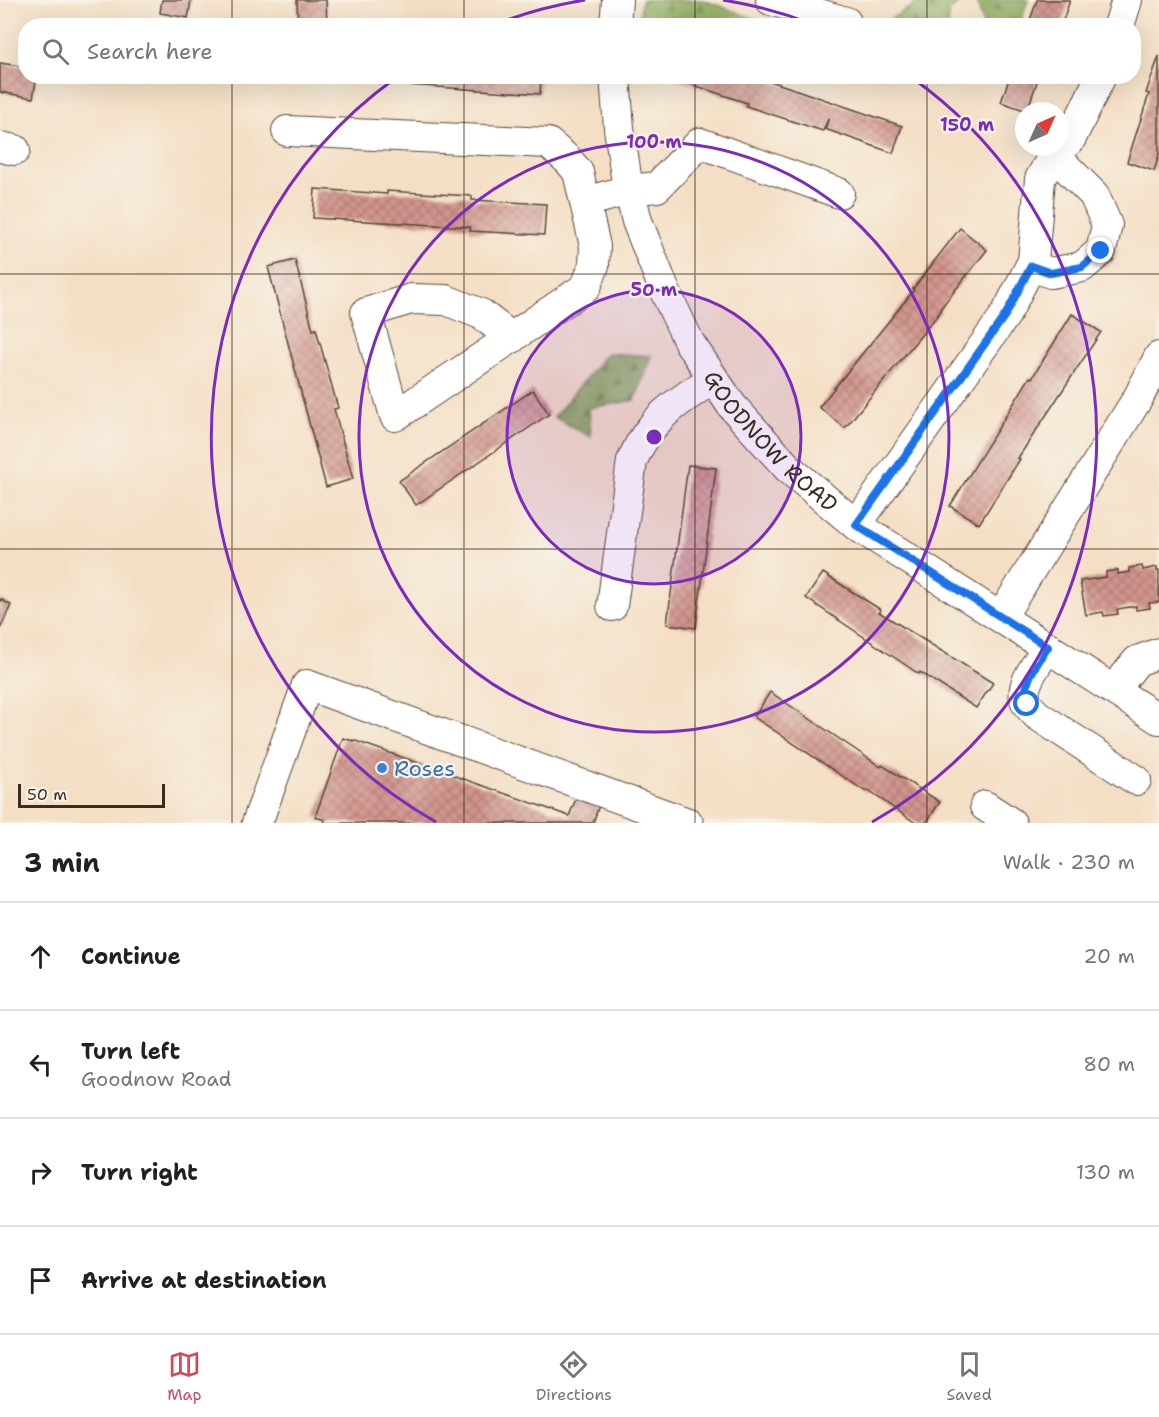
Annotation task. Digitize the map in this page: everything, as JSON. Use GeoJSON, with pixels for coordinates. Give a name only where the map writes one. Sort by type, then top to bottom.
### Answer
{"type":"FeatureCollection","features":[{"type":"Feature","properties":{"kind":"street"},"geometry":{"type":"LineString","coordinates":[[616,18],[617,0]]}},
{"type":"Feature","properties":{"kind":"street"},"geometry":{"type":"LineString","coordinates":[[771,0],[832,18]]}},
{"type":"Feature","properties":{"kind":"street"},"geometry":{"type":"LineString","coordinates":[[1121,18],[1127,0]]}},
{"type":"Feature","properties":{"kind":"street","name":"GOODNOW ROAD"},"geometry":{"type":"LineString","coordinates":[[616,84],[619,128],[629,190],[638,221],[664,289],[689,342],[732,406],[788,468],[856,525],[1159,719]]}},
{"type":"Feature","properties":{"kind":"street"},"geometry":{"type":"LineString","coordinates":[[1069,140],[1097,84]]}},
{"type":"Feature","properties":{"kind":"street"},"geometry":{"type":"LineString","coordinates":[[287,131],[548,143],[568,160],[578,172],[596,246],[591,278],[586,287],[512,338],[395,416],[366,313],[411,299],[446,300],[481,314],[512,338]]}},
{"type":"Feature","properties":{"kind":"street"},"geometry":{"type":"LineString","coordinates":[[585,202],[629,190],[657,187],[700,143],[839,193]]}},
{"type":"Feature","properties":{"kind":"street"},"geometry":{"type":"LineString","coordinates":[[856,525],[1006,314],[1031,266],[1035,252],[1040,179],[1055,156],[1094,195],[1107,225],[1101,251],[1082,267],[1051,273],[1031,266]]}},
{"type":"Feature","properties":{"kind":"street"},"geometry":{"type":"LineString","coordinates":[[1001,617],[1138,398],[1159,357]]}},
{"type":"Feature","properties":{"kind":"street"},"geometry":{"type":"LineString","coordinates":[[612,606],[632,461],[641,440],[656,421],[681,399],[713,379]]}},
{"type":"Feature","properties":{"kind":"street"},"geometry":{"type":"LineString","coordinates":[[1048,647],[1030,675],[1024,693],[1027,704],[1037,715],[1136,780]]}},
{"type":"Feature","properties":{"kind":"street"},"geometry":{"type":"LineString","coordinates":[[1114,690],[1137,661],[1159,653]]}},
{"type":"Feature","properties":{"kind":"street"},"geometry":{"type":"LineString","coordinates":[[257,823],[307,685],[688,823]]}},
{"type":"Feature","properties":{"kind":"street"},"geometry":{"type":"LineString","coordinates":[[985,806],[1011,823]]}},
{"type":"Feature","properties":{"kind":"green space"},"geometry":{"type":"Polygon","coordinates":[[[642,0],[703,0],[753,18],[639,18],[642,0]]]}},
{"type":"Feature","properties":{"kind":"green space"},"geometry":{"type":"Polygon","coordinates":[[[922,0],[962,0],[948,12],[948,18],[893,18],[922,0]]]}},
{"type":"Feature","properties":{"kind":"green space"},"geometry":{"type":"Polygon","coordinates":[[[976,0],[1028,0],[1022,18],[982,18],[976,0]]]}},
{"type":"Feature","properties":{"kind":"green space"},"geometry":{"type":"Polygon","coordinates":[[[607,353],[651,356],[635,400],[589,408],[591,437],[554,417],[607,353]]]}},
{"type":"Feature","properties":{"kind":"building"},"geometry":{"type":"Polygon","coordinates":[[[162,0],[191,0],[188,18],[160,13],[162,0]]]}},
{"type":"Feature","properties":{"kind":"building"},"geometry":{"type":"Polygon","coordinates":[[[297,0],[326,0],[327,18],[298,18],[297,0]]]}},
{"type":"Feature","properties":{"kind":"building"},"geometry":{"type":"Polygon","coordinates":[[[1037,0],[1070,0],[1064,18],[1031,18],[1037,0]]]}},
{"type":"Feature","properties":{"kind":"building"},"geometry":{"type":"Polygon","coordinates":[[[1159,56],[1159,155],[1154,171],[1127,162],[1159,56]]]}},
{"type":"Feature","properties":{"kind":"building"},"geometry":{"type":"Polygon","coordinates":[[[0,63],[18,66],[18,84],[36,84],[33,98],[0,92],[0,63]]]}},
{"type":"Feature","properties":{"kind":"building"},"geometry":{"type":"Polygon","coordinates":[[[394,84],[541,84],[540,94],[394,84]]]}},
{"type":"Feature","properties":{"kind":"building"},"geometry":{"type":"Polygon","coordinates":[[[690,84],[779,84],[902,126],[893,153],[825,129],[829,117],[823,131],[746,106],[747,103],[690,84]]]}},
{"type":"Feature","properties":{"kind":"building"},"geometry":{"type":"Polygon","coordinates":[[[1007,84],[1036,84],[1030,102],[1015,102],[1015,107],[1001,102],[1007,84]]]}},
{"type":"Feature","properties":{"kind":"building"},"geometry":{"type":"Polygon","coordinates":[[[315,189],[472,196],[472,200],[546,204],[544,235],[470,231],[470,227],[313,218],[315,189]]]}},
{"type":"Feature","properties":{"kind":"building"},"geometry":{"type":"Polygon","coordinates":[[[960,228],[987,250],[940,309],[941,311],[845,428],[819,407],[914,290],[960,228]]]}},
{"type":"Feature","properties":{"kind":"building"},"geometry":{"type":"Polygon","coordinates":[[[295,260],[313,330],[316,329],[338,408],[334,409],[353,479],[326,487],[268,267],[295,260]]]}},
{"type":"Feature","properties":{"kind":"building"},"geometry":{"type":"Polygon","coordinates":[[[1072,314],[1101,332],[1018,458],[1020,459],[979,524],[950,506],[1072,314]]]}},
{"type":"Feature","properties":{"kind":"building"},"geometry":{"type":"Polygon","coordinates":[[[533,390],[549,414],[416,505],[399,481],[533,390]]]}},
{"type":"Feature","properties":{"kind":"building"},"geometry":{"type":"Polygon","coordinates":[[[688,465],[716,468],[696,628],[667,624],[688,465]]]}},
{"type":"Feature","properties":{"kind":"building"},"geometry":{"type":"Polygon","coordinates":[[[1142,566],[1143,570],[1157,567],[1159,570],[1159,602],[1149,603],[1150,608],[1136,610],[1136,606],[1117,609],[1118,614],[1104,616],[1103,612],[1086,615],[1080,581],[1106,577],[1106,572],[1118,570],[1118,574],[1129,572],[1129,568],[1142,566]]]}},
{"type":"Feature","properties":{"kind":"building"},"geometry":{"type":"Polygon","coordinates":[[[823,573],[881,610],[879,612],[993,683],[976,708],[920,672],[919,674],[806,598],[823,573]]]}},
{"type":"Feature","properties":{"kind":"building"},"geometry":{"type":"Polygon","coordinates":[[[0,599],[11,605],[0,629],[0,599]]]}},
{"type":"Feature","properties":{"kind":"building"},"geometry":{"type":"Polygon","coordinates":[[[770,692],[881,767],[882,765],[940,802],[926,823],[916,823],[754,717],[770,692]]]}},
{"type":"Feature","properties":{"kind":"building","name":"Roses"},"geometry":{"type":"Polygon","coordinates":[[[343,738],[569,816],[578,794],[600,802],[593,823],[324,823],[325,820],[315,817],[343,738]]]}},
{"type":"Feature","properties":{"kind":"place","name":"Roses"},"geometry":{"type":"Point","coordinates":[382,768]}},
{"type":"Feature","properties":{"kind":"route"},"geometry":{"type":"LineString","coordinates":[[1027,704],[1024,693],[1030,675],[1048,647],[856,525],[1006,314],[1031,266],[1051,273],[1082,267],[1101,251]]}}]}
